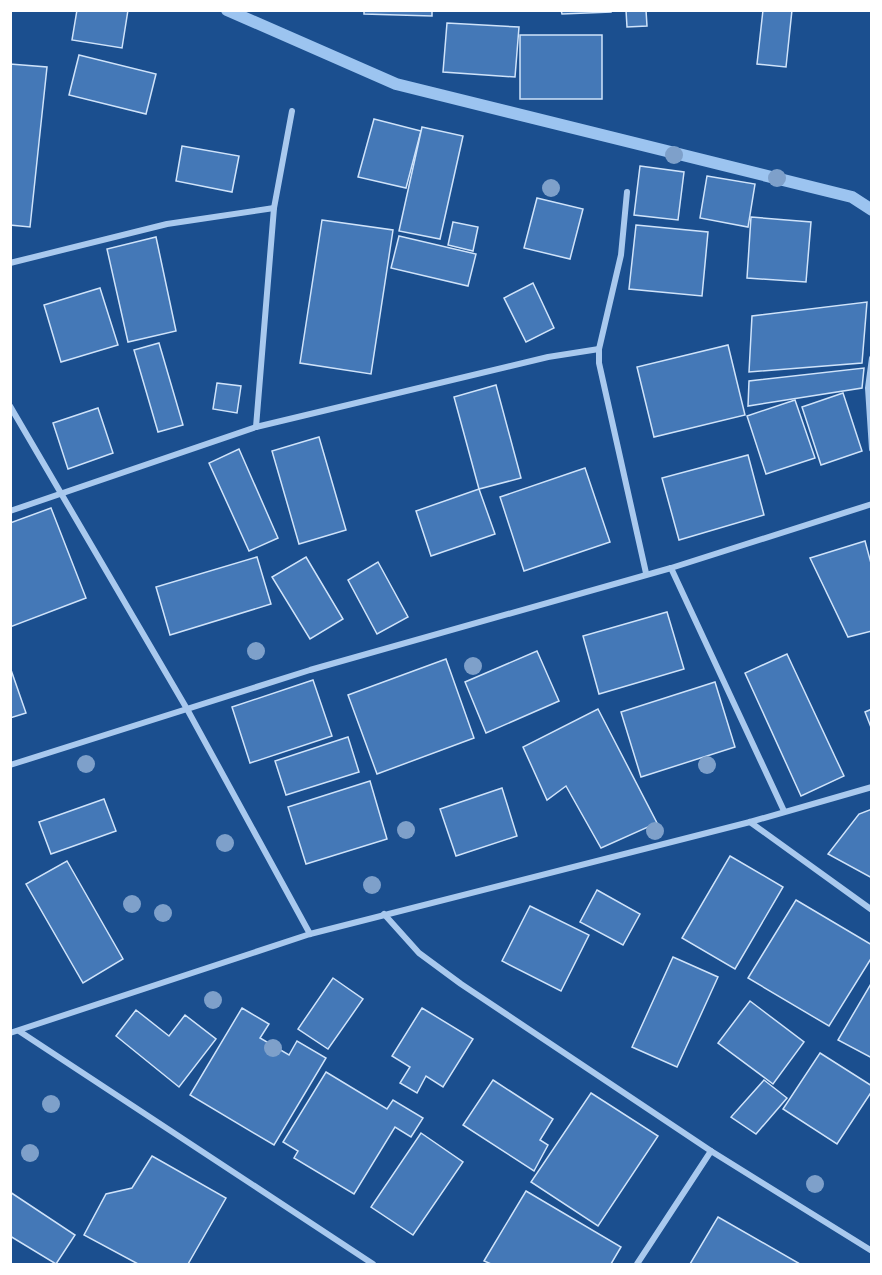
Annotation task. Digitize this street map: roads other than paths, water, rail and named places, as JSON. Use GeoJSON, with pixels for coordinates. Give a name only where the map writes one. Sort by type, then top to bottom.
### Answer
{"type":"FeatureCollection","features":[{"type":"Feature","properties":{"kind":"street"},"geometry":{"type":"LineString","coordinates":[[256,427],[274,208],[292,111]]}},
{"type":"Feature","properties":{"kind":"street"},"geometry":{"type":"LineString","coordinates":[[627,192],[621,255],[599,349],[601,376],[646,573]]}},
{"type":"Feature","properties":{"kind":"street"},"geometry":{"type":"LineString","coordinates":[[10,263],[167,224],[274,208]]}},
{"type":"Feature","properties":{"kind":"street"},"geometry":{"type":"LineString","coordinates":[[10,511],[256,427],[548,357],[599,349]]}},
{"type":"Feature","properties":{"kind":"street"},"geometry":{"type":"LineString","coordinates":[[872,358],[868,428],[872,449]]}},
{"type":"Feature","properties":{"kind":"street"},"geometry":{"type":"LineString","coordinates":[[10,406],[187,709],[310,934]]}},
{"type":"Feature","properties":{"kind":"street"},"geometry":{"type":"LineString","coordinates":[[10,765],[187,709],[646,573],[671,568],[872,504]]}},
{"type":"Feature","properties":{"kind":"street"},"geometry":{"type":"LineString","coordinates":[[671,568],[784,811]]}},
{"type":"Feature","properties":{"kind":"street"},"geometry":{"type":"LineString","coordinates":[[10,1033],[310,934],[750,822],[872,787]]}},
{"type":"Feature","properties":{"kind":"street"},"geometry":{"type":"LineString","coordinates":[[750,822],[872,910]]}},
{"type":"Feature","properties":{"kind":"street"},"geometry":{"type":"LineString","coordinates":[[384,914],[419,953],[461,984],[711,1151],[872,1251]]}},
{"type":"Feature","properties":{"kind":"street"},"geometry":{"type":"LineString","coordinates":[[18,1031],[374,1264]]}},
{"type":"Feature","properties":{"kind":"street"},"geometry":{"type":"LineString","coordinates":[[637,1264],[711,1151]]}},
{"type":"Feature","properties":{"kind":"waterway"},"geometry":{"type":"LineString","coordinates":[[227,10],[396,84],[852,197],[872,210]]}}]}
